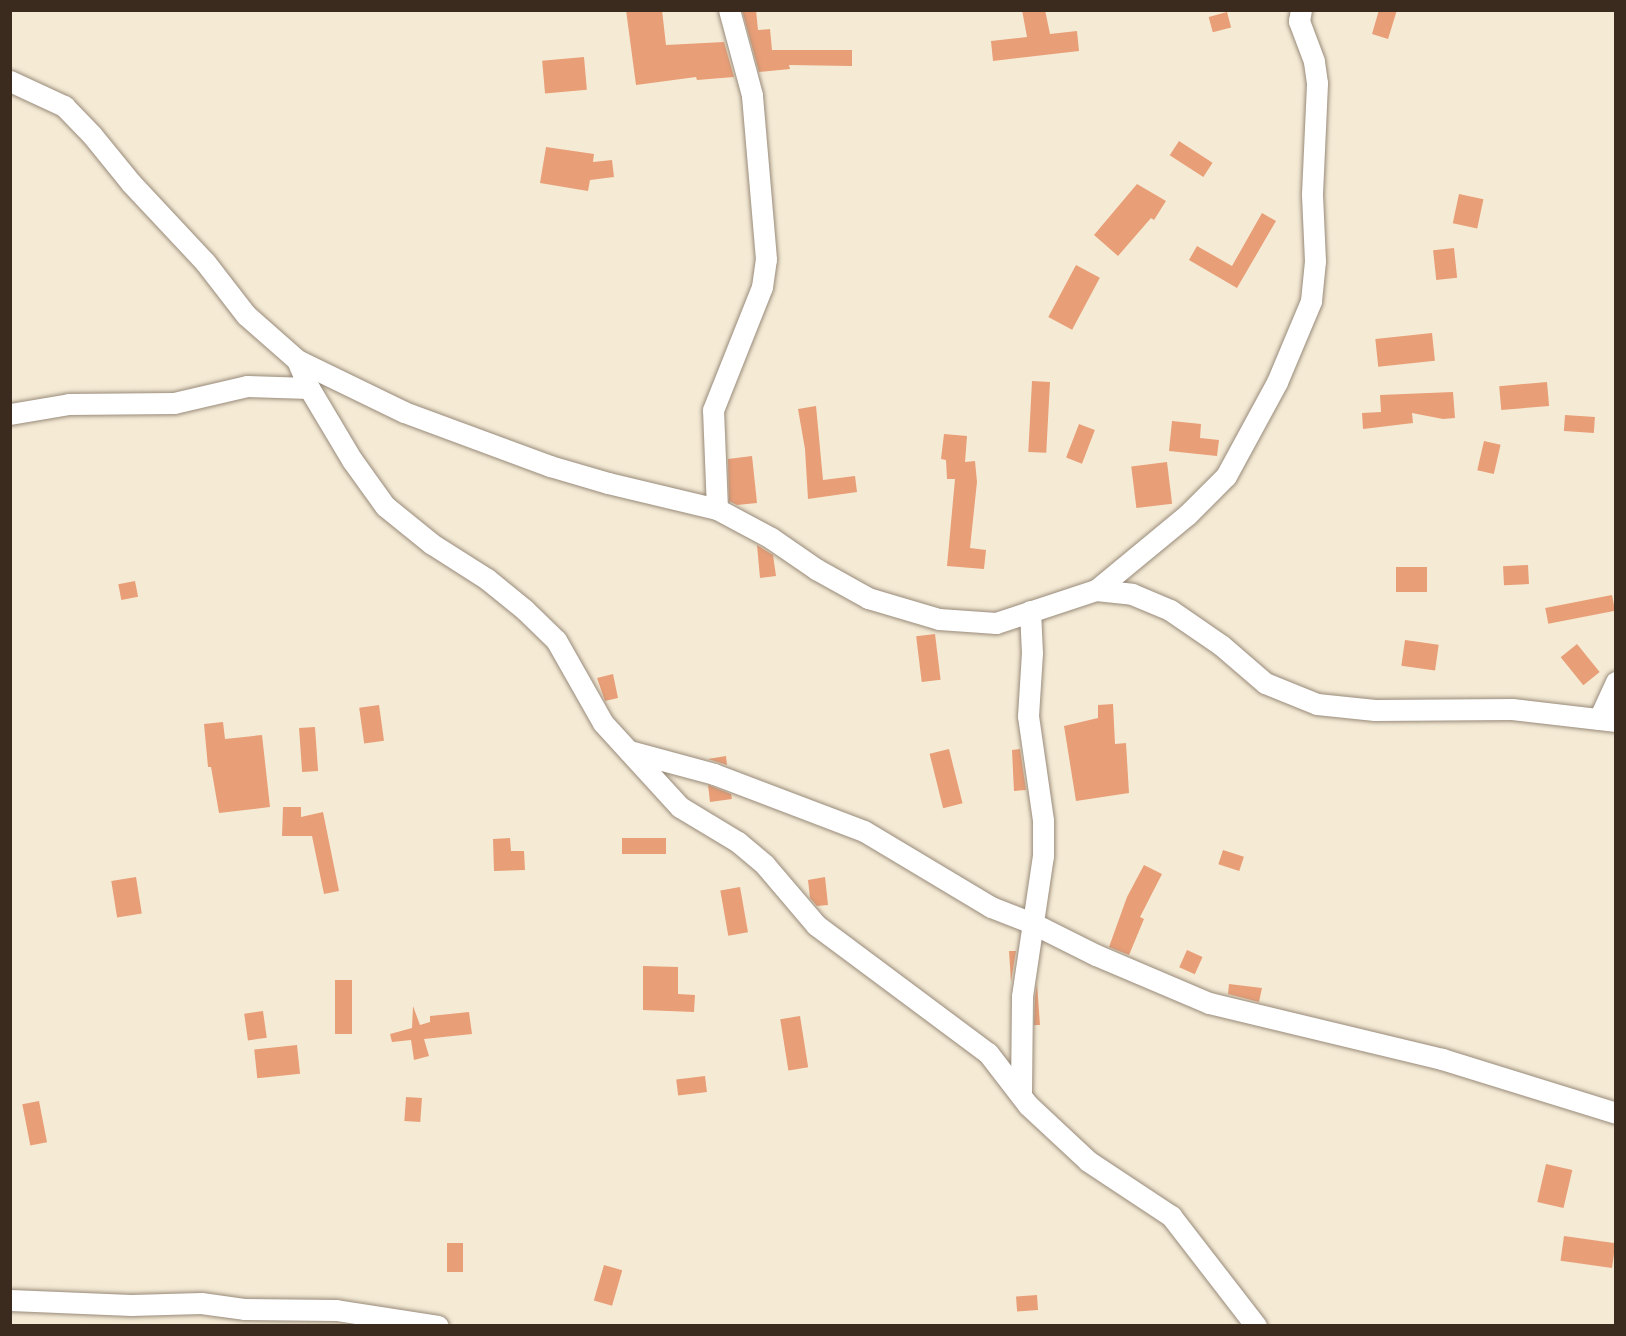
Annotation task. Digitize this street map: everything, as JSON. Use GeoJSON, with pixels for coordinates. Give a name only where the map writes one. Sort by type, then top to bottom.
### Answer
{"type":"FeatureCollection","features":[{"type":"Feature","properties":{"kind":"street"},"geometry":{"type":"LineString","coordinates":[[717,509],[713,410],[762,286],[766,259],[752,95],[729,10]]}},
{"type":"Feature","properties":{"kind":"street"},"geometry":{"type":"LineString","coordinates":[[10,81],[64,106],[92,135],[131,183],[205,262],[246,315],[297,360],[404,412],[550,466],[608,483],[717,509],[771,538],[816,569],[868,598],[939,619],[996,622],[1096,590],[1187,515],[1226,476],[1277,382],[1311,301],[1315,261],[1312,194],[1317,83],[1314,61],[1299,21],[1301,10]]}},
{"type":"Feature","properties":{"kind":"street"},"geometry":{"type":"LineString","coordinates":[[297,360],[309,388],[352,460],[385,506],[432,544],[487,579],[525,610],[556,640],[603,723],[680,807],[738,842],[765,864],[816,925],[988,1053],[1028,1105],[1088,1161],[1171,1216],[1256,1326]]}},
{"type":"Feature","properties":{"kind":"street"},"geometry":{"type":"LineString","coordinates":[[10,414],[69,404],[174,403],[247,386],[309,388]]}},
{"type":"Feature","properties":{"kind":"street"},"geometry":{"type":"LineString","coordinates":[[1096,590],[1132,594],[1170,610],[1221,645],[1265,683],[1317,704],[1375,710],[1512,709],[1607,720],[1616,682]]}},
{"type":"Feature","properties":{"kind":"street"},"geometry":{"type":"LineString","coordinates":[[1021,1093],[1022,996],[1043,856],[1043,820],[1028,716],[1032,653],[1029,611]]}},
{"type":"Feature","properties":{"kind":"street"},"geometry":{"type":"LineString","coordinates":[[626,750],[714,774],[864,831],[991,907],[1032,923],[1096,955],[1209,1003],[1442,1059],[1616,1113]]}},
{"type":"Feature","properties":{"kind":"street"},"geometry":{"type":"LineString","coordinates":[[10,1299],[52,1304],[201,1303],[244,1309],[336,1310],[438,1326]]}},
{"type":"Feature","properties":{"kind":"building"},"geometry":{"type":"Polygon","coordinates":[[[626,10],[662,10],[666,45],[724,42],[734,77],[697,80],[696,77],[636,85],[626,10]]]}},
{"type":"Feature","properties":{"kind":"building"},"geometry":{"type":"Polygon","coordinates":[[[742,10],[756,10],[758,30],[770,29],[772,50],[852,50],[852,66],[789,65],[790,69],[759,72],[742,10]]]}},
{"type":"Feature","properties":{"kind":"building"},"geometry":{"type":"Polygon","coordinates":[[[1022,10],[1045,10],[1050,34],[1077,31],[1079,51],[993,61],[991,41],[1027,37],[1022,10]]]}},
{"type":"Feature","properties":{"kind":"building"},"geometry":{"type":"Polygon","coordinates":[[[1379,10],[1397,10],[1388,39],[1372,34],[1379,10]]]}},
{"type":"Feature","properties":{"kind":"building"},"geometry":{"type":"Polygon","coordinates":[[[1227,12],[1231,27],[1213,32],[1209,17],[1227,12]]]}},
{"type":"Feature","properties":{"kind":"building"},"geometry":{"type":"Polygon","coordinates":[[[584,57],[587,90],[545,94],[542,61],[584,57]]]}},
{"type":"Feature","properties":{"kind":"building"},"geometry":{"type":"Polygon","coordinates":[[[1179,141],[1213,163],[1203,177],[1170,155],[1179,141]]]}},
{"type":"Feature","properties":{"kind":"building"},"geometry":{"type":"Polygon","coordinates":[[[546,147],[594,154],[593,162],[612,160],[614,177],[590,180],[588,191],[540,183],[546,147]]]}},
{"type":"Feature","properties":{"kind":"building"},"geometry":{"type":"Polygon","coordinates":[[[1137,184],[1166,201],[1154,220],[1151,218],[1118,256],[1094,235],[1137,184]]]}},
{"type":"Feature","properties":{"kind":"building"},"geometry":{"type":"Polygon","coordinates":[[[1459,194],[1483,199],[1477,229],[1453,223],[1459,194]]]}},
{"type":"Feature","properties":{"kind":"building"},"geometry":{"type":"Polygon","coordinates":[[[1262,213],[1276,221],[1237,288],[1189,260],[1197,246],[1232,266],[1262,213]]]}},
{"type":"Feature","properties":{"kind":"building"},"geometry":{"type":"Polygon","coordinates":[[[1454,248],[1457,278],[1436,280],[1433,250],[1454,248]]]}},
{"type":"Feature","properties":{"kind":"building"},"geometry":{"type":"Polygon","coordinates":[[[1076,265],[1100,278],[1072,330],[1048,317],[1076,265]]]}},
{"type":"Feature","properties":{"kind":"building"},"geometry":{"type":"Polygon","coordinates":[[[1432,333],[1435,361],[1378,367],[1375,339],[1432,333]]]}},
{"type":"Feature","properties":{"kind":"building"},"geometry":{"type":"Polygon","coordinates":[[[1032,381],[1050,382],[1046,453],[1028,452],[1032,381]]]}},
{"type":"Feature","properties":{"kind":"building"},"geometry":{"type":"Polygon","coordinates":[[[1547,382],[1549,406],[1501,410],[1499,386],[1547,382]]]}},
{"type":"Feature","properties":{"kind":"building"},"geometry":{"type":"Polygon","coordinates":[[[1453,392],[1455,418],[1443,419],[1412,413],[1413,423],[1363,429],[1362,413],[1381,412],[1380,395],[1453,392]]]}},
{"type":"Feature","properties":{"kind":"building"},"geometry":{"type":"Polygon","coordinates":[[[816,406],[823,480],[855,476],[857,492],[808,499],[805,449],[798,409],[816,406]]]}},
{"type":"Feature","properties":{"kind":"building"},"geometry":{"type":"Polygon","coordinates":[[[1565,415],[1595,417],[1594,433],[1564,431],[1565,415]]]}},
{"type":"Feature","properties":{"kind":"building"},"geometry":{"type":"Polygon","coordinates":[[[1172,421],[1201,424],[1200,438],[1219,440],[1217,456],[1169,451],[1172,421]]]}},
{"type":"Feature","properties":{"kind":"building"},"geometry":{"type":"Polygon","coordinates":[[[1079,424],[1095,430],[1082,464],[1066,458],[1079,424]]]}},
{"type":"Feature","properties":{"kind":"building"},"geometry":{"type":"Polygon","coordinates":[[[944,434],[967,436],[965,462],[975,461],[977,482],[970,548],[986,550],[984,569],[947,566],[955,479],[947,479],[946,460],[941,459],[944,434]]]}},
{"type":"Feature","properties":{"kind":"building"},"geometry":{"type":"Polygon","coordinates":[[[1484,441],[1501,445],[1494,474],[1477,470],[1484,441]]]}},
{"type":"Feature","properties":{"kind":"building"},"geometry":{"type":"Polygon","coordinates":[[[752,456],[757,503],[737,505],[729,501],[728,459],[752,456]]]}},
{"type":"Feature","properties":{"kind":"building"},"geometry":{"type":"Polygon","coordinates":[[[1167,462],[1172,504],[1136,508],[1131,466],[1167,462]]]}},
{"type":"Feature","properties":{"kind":"building"},"geometry":{"type":"Polygon","coordinates":[[[757,545],[773,555],[776,576],[760,578],[757,545]]]}},
{"type":"Feature","properties":{"kind":"building"},"geometry":{"type":"Polygon","coordinates":[[[1528,565],[1529,584],[1504,585],[1503,566],[1528,565]]]}},
{"type":"Feature","properties":{"kind":"building"},"geometry":{"type":"Polygon","coordinates":[[[1396,567],[1427,567],[1427,592],[1396,592],[1396,567]]]}},
{"type":"Feature","properties":{"kind":"building"},"geometry":{"type":"Polygon","coordinates":[[[135,581],[138,597],[121,600],[118,584],[135,581]]]}},
{"type":"Feature","properties":{"kind":"building"},"geometry":{"type":"Polygon","coordinates":[[[1612,595],[1615,611],[1548,624],[1545,608],[1612,595]]]}},
{"type":"Feature","properties":{"kind":"building"},"geometry":{"type":"Polygon","coordinates":[[[935,634],[941,680],[922,682],[916,636],[935,634]]]}},
{"type":"Feature","properties":{"kind":"building"},"geometry":{"type":"Polygon","coordinates":[[[1405,640],[1439,645],[1435,670],[1401,666],[1405,640]]]}},
{"type":"Feature","properties":{"kind":"building"},"geometry":{"type":"Polygon","coordinates":[[[1577,644],[1600,672],[1583,685],[1561,657],[1577,644]]]}},
{"type":"Feature","properties":{"kind":"building"},"geometry":{"type":"Polygon","coordinates":[[[613,674],[618,698],[605,701],[597,678],[613,674]]]}},
{"type":"Feature","properties":{"kind":"building"},"geometry":{"type":"Polygon","coordinates":[[[1113,704],[1115,744],[1126,743],[1129,793],[1076,801],[1064,726],[1098,718],[1098,705],[1113,704]]]}},
{"type":"Feature","properties":{"kind":"building"},"geometry":{"type":"Polygon","coordinates":[[[379,705],[384,741],[364,743],[359,708],[379,705]]]}},
{"type":"Feature","properties":{"kind":"building"},"geometry":{"type":"Polygon","coordinates":[[[223,722],[225,739],[262,735],[270,807],[219,813],[211,767],[208,767],[204,724],[223,722]]]}},
{"type":"Feature","properties":{"kind":"building"},"geometry":{"type":"Polygon","coordinates":[[[315,727],[318,771],[302,772],[299,728],[315,727]]]}},
{"type":"Feature","properties":{"kind":"building"},"geometry":{"type":"Polygon","coordinates":[[[949,749],[963,803],[943,808],[930,754],[949,749]]]}},
{"type":"Feature","properties":{"kind":"building"},"geometry":{"type":"Polygon","coordinates":[[[1020,749],[1026,790],[1014,791],[1012,750],[1020,749]]]}},
{"type":"Feature","properties":{"kind":"building"},"geometry":{"type":"Polygon","coordinates":[[[726,756],[727,765],[708,759],[726,756]]]}},
{"type":"Feature","properties":{"kind":"building"},"geometry":{"type":"Polygon","coordinates":[[[708,785],[731,794],[732,799],[710,802],[708,785]]]}},
{"type":"Feature","properties":{"kind":"building"},"geometry":{"type":"Polygon","coordinates":[[[283,807],[301,807],[301,817],[323,812],[339,891],[324,894],[312,836],[282,836],[283,807]]]}},
{"type":"Feature","properties":{"kind":"building"},"geometry":{"type":"Polygon","coordinates":[[[510,838],[511,851],[524,851],[525,870],[494,871],[493,839],[510,838]]]}},
{"type":"Feature","properties":{"kind":"building"},"geometry":{"type":"Polygon","coordinates":[[[622,838],[666,838],[666,854],[622,854],[622,838]]]}},
{"type":"Feature","properties":{"kind":"building"},"geometry":{"type":"Polygon","coordinates":[[[1223,850],[1244,857],[1239,871],[1218,864],[1223,850]]]}},
{"type":"Feature","properties":{"kind":"building"},"geometry":{"type":"Polygon","coordinates":[[[1144,865],[1162,874],[1140,917],[1144,919],[1129,955],[1109,947],[1127,897],[1144,865]]]}},
{"type":"Feature","properties":{"kind":"building"},"geometry":{"type":"Polygon","coordinates":[[[136,877],[142,914],[117,917],[111,881],[136,877]]]}},
{"type":"Feature","properties":{"kind":"building"},"geometry":{"type":"Polygon","coordinates":[[[825,877],[828,905],[817,906],[810,898],[808,880],[825,877]]]}},
{"type":"Feature","properties":{"kind":"building"},"geometry":{"type":"Polygon","coordinates":[[[740,887],[748,932],[728,936],[720,890],[740,887]]]}},
{"type":"Feature","properties":{"kind":"building"},"geometry":{"type":"Polygon","coordinates":[[[1187,950],[1203,957],[1195,974],[1179,967],[1187,950]]]}},
{"type":"Feature","properties":{"kind":"building"},"geometry":{"type":"Polygon","coordinates":[[[1009,951],[1016,951],[1011,982],[1009,951]]]}},
{"type":"Feature","properties":{"kind":"building"},"geometry":{"type":"Polygon","coordinates":[[[643,966],[678,967],[678,994],[695,995],[694,1012],[643,1010],[643,966]]]}},
{"type":"Feature","properties":{"kind":"building"},"geometry":{"type":"Polygon","coordinates":[[[335,980],[352,980],[352,1034],[335,1034],[335,980]]]}},
{"type":"Feature","properties":{"kind":"building"},"geometry":{"type":"Polygon","coordinates":[[[1037,984],[1040,1025],[1034,1025],[1035,997],[1037,984]]]}},
{"type":"Feature","properties":{"kind":"building"},"geometry":{"type":"Polygon","coordinates":[[[1229,984],[1262,988],[1259,1002],[1228,994],[1229,984]]]}},
{"type":"Feature","properties":{"kind":"building"},"geometry":{"type":"Polygon","coordinates":[[[413,1006],[420,1025],[430,1022],[430,1016],[469,1012],[472,1034],[424,1039],[429,1056],[414,1060],[411,1040],[392,1042],[390,1034],[412,1028],[413,1006]]]}},
{"type":"Feature","properties":{"kind":"building"},"geometry":{"type":"Polygon","coordinates":[[[263,1011],[267,1038],[248,1040],[244,1014],[263,1011]]]}},
{"type":"Feature","properties":{"kind":"building"},"geometry":{"type":"Polygon","coordinates":[[[800,1016],[808,1067],[788,1070],[780,1019],[800,1016]]]}},
{"type":"Feature","properties":{"kind":"building"},"geometry":{"type":"Polygon","coordinates":[[[297,1045],[300,1074],[257,1078],[254,1049],[297,1045]]]}},
{"type":"Feature","properties":{"kind":"building"},"geometry":{"type":"Polygon","coordinates":[[[705,1076],[707,1092],[678,1095],[676,1080],[705,1076]]]}},
{"type":"Feature","properties":{"kind":"building"},"geometry":{"type":"Polygon","coordinates":[[[406,1097],[422,1098],[420,1122],[404,1121],[406,1097]]]}},
{"type":"Feature","properties":{"kind":"building"},"geometry":{"type":"Polygon","coordinates":[[[39,1101],[47,1142],[30,1145],[22,1104],[39,1101]]]}},
{"type":"Feature","properties":{"kind":"building"},"geometry":{"type":"Polygon","coordinates":[[[1546,1164],[1572,1170],[1564,1208],[1537,1202],[1546,1164]]]}},
{"type":"Feature","properties":{"kind":"building"},"geometry":{"type":"Polygon","coordinates":[[[1564,1236],[1615,1243],[1612,1268],[1561,1261],[1564,1236]]]}},
{"type":"Feature","properties":{"kind":"building"},"geometry":{"type":"Polygon","coordinates":[[[447,1243],[463,1243],[463,1272],[447,1272],[447,1243]]]}},
{"type":"Feature","properties":{"kind":"building"},"geometry":{"type":"Polygon","coordinates":[[[604,1265],[622,1270],[612,1306],[594,1301],[604,1265]]]}},
{"type":"Feature","properties":{"kind":"building"},"geometry":{"type":"Polygon","coordinates":[[[1037,1295],[1038,1310],[1017,1311],[1016,1296],[1037,1295]]]}}]}
